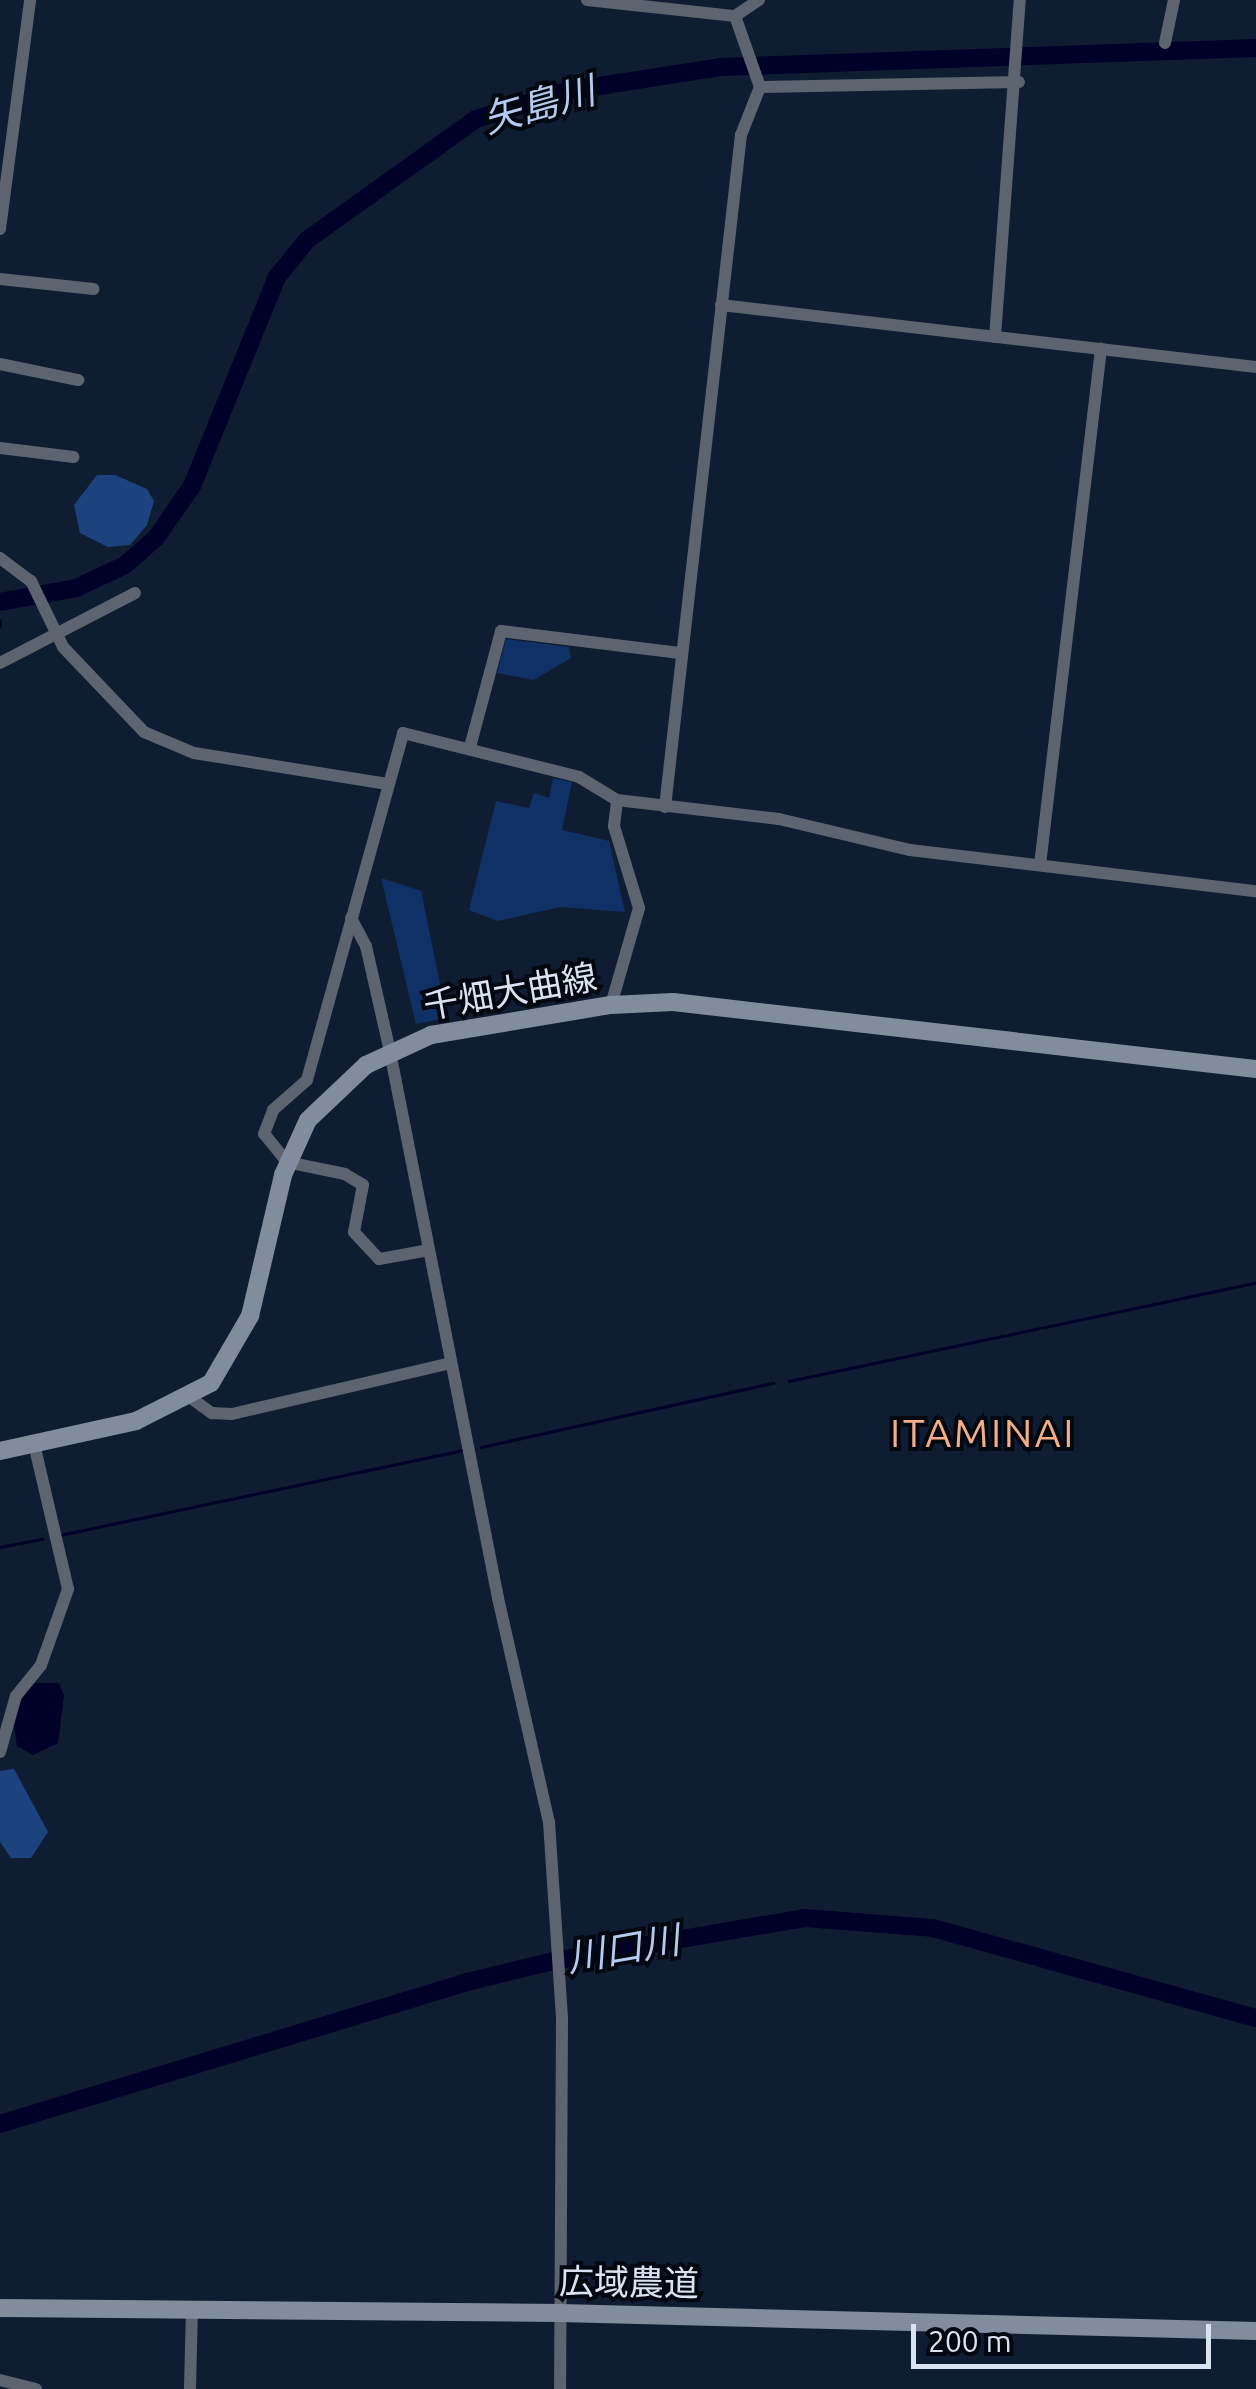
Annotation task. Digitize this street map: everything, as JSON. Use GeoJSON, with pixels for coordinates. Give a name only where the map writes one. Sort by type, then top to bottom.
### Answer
{"type":"FeatureCollection","features":[{"type":"Feature","properties":{"kind":"main road","name":"千畑大曲線"},"geometry":{"type":"LineString","coordinates":[[0,1451],[136,1421],[191,1398],[224,1368],[243,1334],[287,1162],[320,1104],[390,1052],[464,1026],[611,1004],[673,1002],[1256,1069]]}},
{"type":"Feature","properties":{"kind":"main road","name":"広域農道"},"geometry":{"type":"LineString","coordinates":[[0,2308],[560,2313],[1256,2331]]}},
{"type":"Feature","properties":{"kind":"street"},"geometry":{"type":"LineString","coordinates":[[0,229],[30,0]]}},
{"type":"Feature","properties":{"kind":"street"},"geometry":{"type":"LineString","coordinates":[[586,0],[735,16],[759,0]]}},
{"type":"Feature","properties":{"kind":"street"},"geometry":{"type":"LineString","coordinates":[[994,337],[1019,82],[1020,0]]}},
{"type":"Feature","properties":{"kind":"street"},"geometry":{"type":"LineString","coordinates":[[1165,43],[1174,0]]}},
{"type":"Feature","properties":{"kind":"street"},"geometry":{"type":"LineString","coordinates":[[665,807],[741,135],[759,84],[735,16]]}},
{"type":"Feature","properties":{"kind":"street"},"geometry":{"type":"LineString","coordinates":[[759,84],[1019,82]]}},
{"type":"Feature","properties":{"kind":"street"},"geometry":{"type":"LineString","coordinates":[[0,279],[92,289]]}},
{"type":"Feature","properties":{"kind":"street"},"geometry":{"type":"LineString","coordinates":[[721,304],[1256,366]]}},
{"type":"Feature","properties":{"kind":"street"},"geometry":{"type":"LineString","coordinates":[[1040,865],[1101,349]]}},
{"type":"Feature","properties":{"kind":"street"},"geometry":{"type":"LineString","coordinates":[[0,364],[78,380]]}},
{"type":"Feature","properties":{"kind":"street"},"geometry":{"type":"LineString","coordinates":[[0,448],[73,457]]}},
{"type":"Feature","properties":{"kind":"street"},"geometry":{"type":"LineString","coordinates":[[0,558],[37,590],[56,637],[136,726],[174,747],[388,784]]}},
{"type":"Feature","properties":{"kind":"street"},"geometry":{"type":"LineString","coordinates":[[0,663],[56,637],[135,592]]}},
{"type":"Feature","properties":{"kind":"street"},"geometry":{"type":"LineString","coordinates":[[470,747],[501,631],[680,653]]}},
{"type":"Feature","properties":{"kind":"street"},"geometry":{"type":"LineString","coordinates":[[429,1250],[378,1259],[354,1232],[363,1185],[330,1170],[287,1162],[268,1145],[266,1123],[307,1080],[403,733],[470,747],[579,778],[617,800],[779,819],[910,850],[1256,891]]}},
{"type":"Feature","properties":{"kind":"street"},"geometry":{"type":"LineString","coordinates":[[611,1004],[639,908],[614,826],[617,800]]}},
{"type":"Feature","properties":{"kind":"street"},"geometry":{"type":"LineString","coordinates":[[351,918],[366,946],[390,1052],[451,1363],[550,1822],[562,2020],[560,2389]]}},
{"type":"Feature","properties":{"kind":"street"},"geometry":{"type":"LineString","coordinates":[[191,1398],[212,1413],[232,1414],[451,1363]]}},
{"type":"Feature","properties":{"kind":"street"},"geometry":{"type":"LineString","coordinates":[[0,1752],[16,1696],[41,1665],[68,1590],[34,1444]]}},
{"type":"Feature","properties":{"kind":"street"},"geometry":{"type":"LineString","coordinates":[[190,2389],[192,2308]]}},
{"type":"Feature","properties":{"kind":"street"},"geometry":{"type":"LineString","coordinates":[[0,2380],[36,2389]]}},
{"type":"Feature","properties":{"kind":"shaded area"},"geometry":{"type":"Polygon","coordinates":[[[97,475],[115,475],[147,489],[154,501],[147,525],[130,545],[108,547],[80,533],[74,505],[97,475]]]}},
{"type":"Feature","properties":{"kind":"shaded area"},"geometry":{"type":"Polygon","coordinates":[[[506,639],[569,647],[571,658],[534,680],[497,673],[506,639]]]}},
{"type":"Feature","properties":{"kind":"shaded area"},"geometry":{"type":"Polygon","coordinates":[[[553,778],[572,782],[562,830],[609,841],[625,912],[560,907],[498,921],[469,910],[496,801],[529,808],[534,793],[549,798],[553,778]]]}},
{"type":"Feature","properties":{"kind":"shaded area"},"geometry":{"type":"Polygon","coordinates":[[[381,878],[421,891],[447,1018],[416,1024],[381,878]]]}},
{"type":"Feature","properties":{"kind":"shaded area"},"geometry":{"type":"Polygon","coordinates":[[[33,1683],[59,1683],[64,1696],[58,1743],[33,1755],[17,1746],[14,1726],[23,1690],[33,1683]]]}},
{"type":"Feature","properties":{"kind":"shaded area"},"geometry":{"type":"Polygon","coordinates":[[[14,1769],[48,1832],[31,1858],[11,1858],[0,1842],[0,1771],[14,1769]]]}},
{"type":"Feature","properties":{"kind":"waterway","name":"矢島川"},"geometry":{"type":"LineString","coordinates":[[0,602],[76,588],[125,565],[156,538],[192,486],[277,277],[307,240],[476,119],[567,91],[720,67],[1256,48]]}},
{"type":"Feature","properties":{"kind":"waterway"},"geometry":{"type":"LineString","coordinates":[[0,620],[0,626]]}},
{"type":"Feature","properties":{"kind":"waterway"},"geometry":{"type":"LineString","coordinates":[[789,1381],[1256,1283]]}},
{"type":"Feature","properties":{"kind":"waterway"},"geometry":{"type":"LineString","coordinates":[[481,1447],[773,1383]]}},
{"type":"Feature","properties":{"kind":"waterway"},"geometry":{"type":"LineString","coordinates":[[60,1535],[464,1450]]}},
{"type":"Feature","properties":{"kind":"waterway"},"geometry":{"type":"LineString","coordinates":[[0,1547],[42,1539]]}},
{"type":"Feature","properties":{"kind":"waterway","name":"川口川"},"geometry":{"type":"LineString","coordinates":[[0,2124],[467,1982],[553,1961],[804,1918],[933,1928],[1256,2018]]}},
{"type":"Feature","properties":{"kind":"district","name":"ITAMINAI"},"geometry":{"type":"Point","coordinates":[983,1433]}}]}
